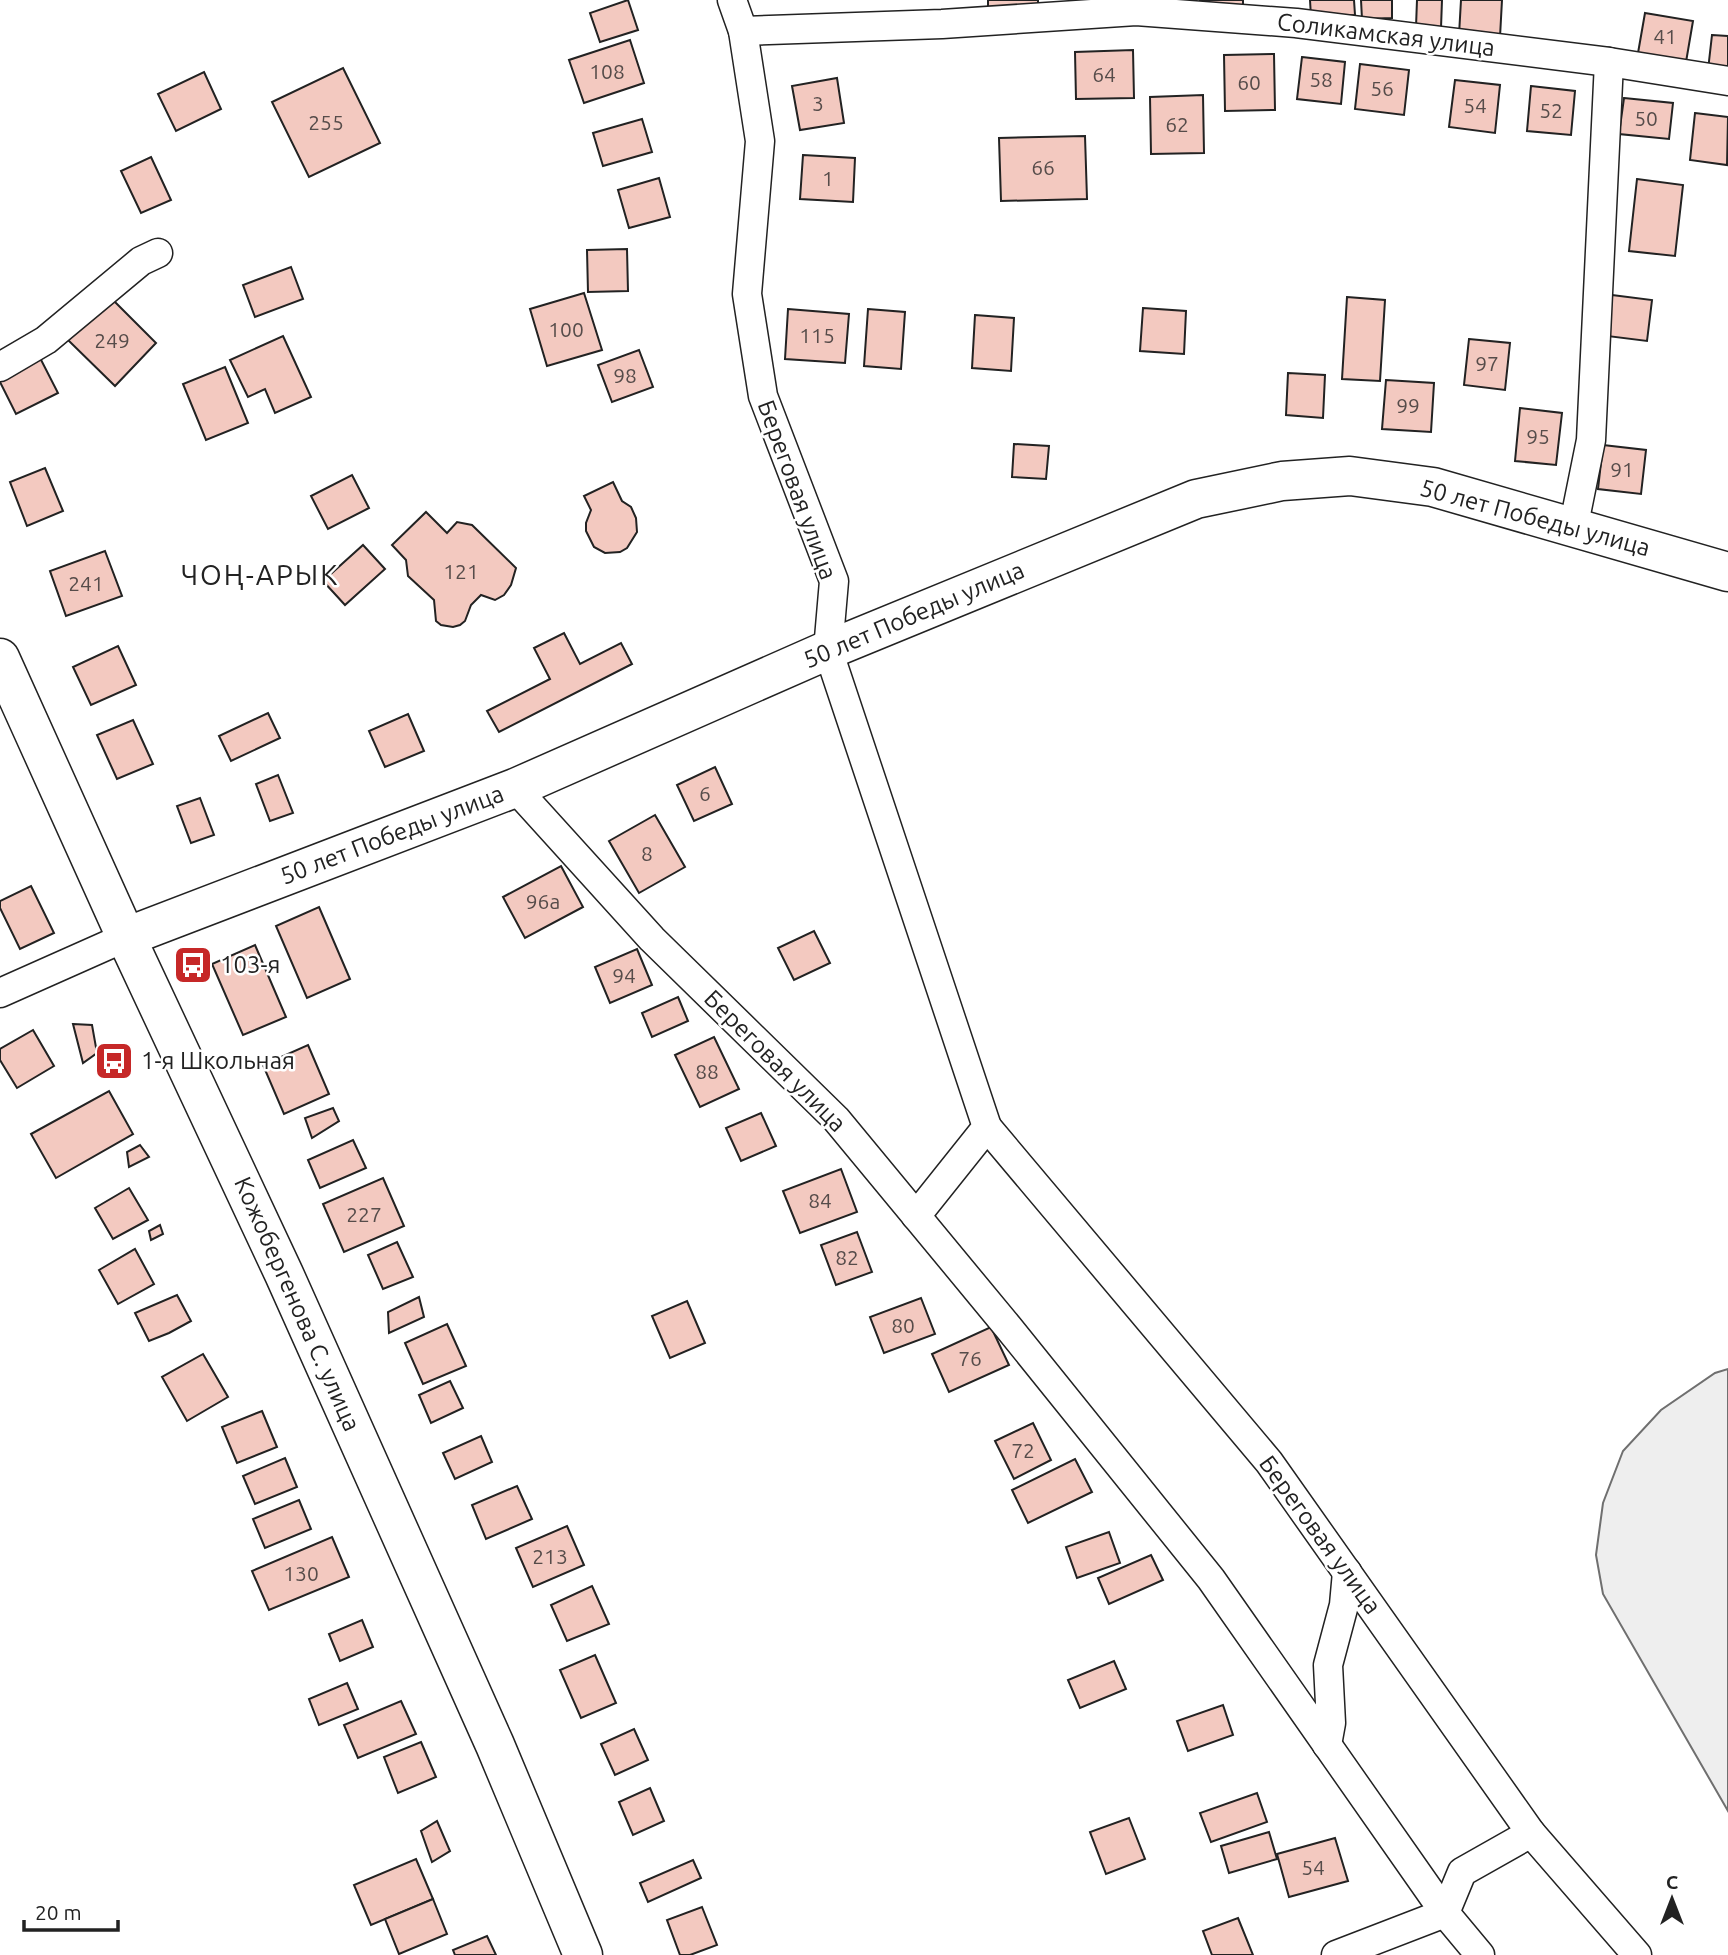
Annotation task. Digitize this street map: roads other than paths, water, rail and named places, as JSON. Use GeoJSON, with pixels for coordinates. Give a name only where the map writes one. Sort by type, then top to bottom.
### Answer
{"type":"FeatureCollection","features":[{"type":"Feature","properties":{"kind":"main road","name":"50 лет Победы улица"},"geometry":{"type":"LineString","coordinates":[[126,937],[514,788],[828,650],[1196,499],[1282,481],[1350,476],[1433,487],[1728,572]]}},
{"type":"Feature","properties":{"kind":"main road","name":"Кожобергенова С. улица"},"geometry":{"type":"LineString","coordinates":[[0,659],[126,937],[284,1274],[495,1745],[583,1955]]}},
{"type":"Feature","properties":{"kind":"street","name":"Береговая улица"},"geometry":{"type":"LineString","coordinates":[[732,0],[743,31],[760,141],[747,294],[762,396],[834,581],[828,650],[986,1127],[1269,1462],[1531,1833],[1637,1955]]}},
{"type":"Feature","properties":{"kind":"street","name":"Соликамская улица"},"geometry":{"type":"LineString","coordinates":[[743,31],[942,24],[1136,11],[1296,23],[1609,62],[1728,81]]}},
{"type":"Feature","properties":{"kind":"street"},"geometry":{"type":"LineString","coordinates":[[1573,529],[1591,440],[1609,62]]}},
{"type":"Feature","properties":{"kind":"street"},"geometry":{"type":"LineString","coordinates":[[0,367],[46,340],[141,261],[158,253]]}},
{"type":"Feature","properties":{"kind":"street","name":"Береговая улица"},"geometry":{"type":"LineString","coordinates":[[514,788],[652,939],[835,1119],[916,1216],[1211,1579],[1446,1913],[1480,1955]]}},
{"type":"Feature","properties":{"kind":"street"},"geometry":{"type":"LineString","coordinates":[[0,993],[126,937]]}},
{"type":"Feature","properties":{"kind":"street"},"geometry":{"type":"LineString","coordinates":[[916,1216],[986,1127]]}},
{"type":"Feature","properties":{"kind":"street"},"geometry":{"type":"LineString","coordinates":[[1327,1745],[1331,1723],[1328,1665],[1344,1605],[1347,1572]]}},
{"type":"Feature","properties":{"kind":"street"},"geometry":{"type":"LineString","coordinates":[[1336,1955],[1446,1913],[1462,1872],[1531,1833]]}},
{"type":"Feature","properties":{"kind":"place","name":"103-я"},"geometry":{"type":"Point","coordinates":[193,965]}},
{"type":"Feature","properties":{"kind":"place","name":"1-я Школьная"},"geometry":{"type":"Point","coordinates":[114,1061]}},
{"type":"Feature","properties":{"kind":"district","name":"ЧОҢ-АРЫК"},"geometry":{"type":"Point","coordinates":[260,575]}}]}
